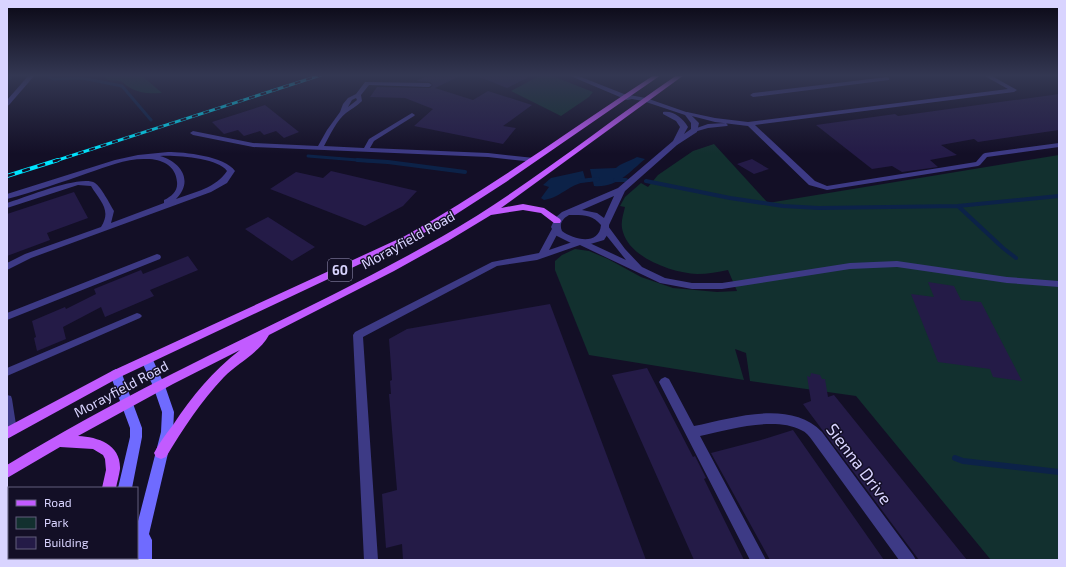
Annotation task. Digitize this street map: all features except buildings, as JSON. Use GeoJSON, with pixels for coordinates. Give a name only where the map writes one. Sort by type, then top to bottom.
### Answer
{"type":"FeatureCollection","features":[{"type":"Feature","properties":{"kind":"main road","name":"Morayfield Road"},"geometry":{"type":"LineString","coordinates":[[9,432],[116,374],[408,238],[460,209],[534,160],[617,101]]}},
{"type":"Feature","properties":{"kind":"main road","name":"Morayfield Road"},"geometry":{"type":"LineString","coordinates":[[7,472],[159,386],[368,281],[446,239],[488,212],[641,102]]}},
{"type":"Feature","properties":{"kind":"main road"},"geometry":{"type":"LineString","coordinates":[[488,212],[523,207],[544,211],[556,225]]}},
{"type":"Feature","properties":{"kind":"main road"},"geometry":{"type":"LineString","coordinates":[[161,453],[198,399],[221,373],[253,348],[269,330]]}},
{"type":"Feature","properties":{"kind":"main road"},"geometry":{"type":"LineString","coordinates":[[138,550],[167,432],[168,412],[159,386],[146,360]]}},
{"type":"Feature","properties":{"kind":"main road"},"geometry":{"type":"LineString","coordinates":[[116,374],[136,428],[136,437],[125,487]]}},
{"type":"Feature","properties":{"kind":"main road"},"geometry":{"type":"LineString","coordinates":[[58,442],[88,442],[101,446],[106,450],[110,455],[113,466],[109,487]]}},
{"type":"Feature","properties":{"kind":"main road"},"geometry":{"type":"LineString","coordinates":[[144,560],[145,524]]}},
{"type":"Feature","properties":{"kind":"street"},"geometry":{"type":"LineString","coordinates":[[621,190],[605,226],[604,232],[596,239],[580,242],[562,237],[556,225],[560,217],[621,190],[674,143],[694,130],[695,124],[687,114],[641,102]]}},
{"type":"Feature","properties":{"kind":"street"},"geometry":{"type":"LineString","coordinates":[[641,102],[679,119],[684,128],[674,143]]}},
{"type":"Feature","properties":{"kind":"street"},"geometry":{"type":"LineString","coordinates":[[570,213],[577,212],[591,214],[602,220],[605,226]]}},
{"type":"Feature","properties":{"kind":"street"},"geometry":{"type":"LineString","coordinates":[[665,382],[758,560]]}},
{"type":"Feature","properties":{"kind":"street","name":"Sienna Drive"},"geometry":{"type":"LineString","coordinates":[[692,432],[731,423],[757,420],[787,419],[806,426],[817,436],[908,560]]}},
{"type":"Feature","properties":{"kind":"lane"},"geometry":{"type":"LineString","coordinates":[[320,148],[330,130],[343,112],[355,106],[359,101]]}},
{"type":"Feature","properties":{"kind":"lane"},"geometry":{"type":"LineString","coordinates":[[694,130],[708,126],[750,124],[925,101]]}},
{"type":"Feature","properties":{"kind":"lane"},"geometry":{"type":"LineString","coordinates":[[687,114],[715,120],[750,124],[812,184],[827,188],[978,164],[985,154],[1059,144]]}},
{"type":"Feature","properties":{"kind":"lane"},"geometry":{"type":"LineString","coordinates":[[366,150],[371,140],[412,115]]}},
{"type":"Feature","properties":{"kind":"lane"},"geometry":{"type":"LineString","coordinates":[[193,133],[253,145],[488,155],[534,160]]}},
{"type":"Feature","properties":{"kind":"lane"},"geometry":{"type":"LineString","coordinates":[[7,197],[114,162],[172,153],[185,153],[227,165],[231,171],[224,181],[208,190],[28,256],[7,267]]}},
{"type":"Feature","properties":{"kind":"lane"},"geometry":{"type":"LineString","coordinates":[[139,157],[158,157],[166,160],[174,165],[178,172],[181,184],[179,190],[170,200],[156,209]]}},
{"type":"Feature","properties":{"kind":"lane"},"geometry":{"type":"LineString","coordinates":[[7,206],[77,183],[89,183],[94,185],[110,211],[109,220],[103,229]]}},
{"type":"Feature","properties":{"kind":"lane"},"geometry":{"type":"LineString","coordinates":[[542,255],[556,225]]}},
{"type":"Feature","properties":{"kind":"lane"},"geometry":{"type":"LineString","coordinates":[[605,226],[622,251],[644,273]]}},
{"type":"Feature","properties":{"kind":"lane"},"geometry":{"type":"LineString","coordinates":[[372,560],[358,335],[495,264],[542,255],[580,242],[644,273],[674,284],[706,287],[738,284],[850,266],[898,264],[1057,286]]}},
{"type":"Feature","properties":{"kind":"lane"},"geometry":{"type":"LineString","coordinates":[[7,316],[157,258]]}},
{"type":"Feature","properties":{"kind":"lane"},"geometry":{"type":"LineString","coordinates":[[7,372],[137,316]]}},
{"type":"Feature","properties":{"kind":"lane"},"geometry":{"type":"LineString","coordinates":[[7,399],[9,432]]}},
{"type":"Feature","properties":{"kind":"green space"},"geometry":{"type":"Polygon","coordinates":[[[532,101],[582,101],[561,116],[532,101]]]}},
{"type":"Feature","properties":{"kind":"green space"},"geometry":{"type":"Polygon","coordinates":[[[714,144],[768,203],[1059,155],[1059,560],[991,560],[856,396],[750,381],[746,353],[735,349],[744,380],[589,355],[555,270],[555,261],[562,255],[575,249],[589,251],[608,259],[641,277],[673,288],[717,292],[737,291],[728,270],[697,274],[676,271],[665,267],[643,256],[634,249],[627,241],[622,229],[622,220],[625,207],[620,206],[625,197],[641,183],[648,187],[658,175],[693,151],[714,144]]]}},
{"type":"Feature","properties":{"kind":"water"},"geometry":{"type":"Polygon","coordinates":[[[637,157],[645,159],[622,178],[609,185],[594,186],[590,169],[616,168],[637,157]]]}},
{"type":"Feature","properties":{"kind":"water"},"geometry":{"type":"Polygon","coordinates":[[[583,171],[586,182],[575,185],[556,196],[544,200],[541,198],[549,187],[543,185],[551,178],[583,171]]]}},
{"type":"Feature","properties":{"kind":"waterway"},"geometry":{"type":"LineString","coordinates":[[135,101],[151,120]]}},
{"type":"Feature","properties":{"kind":"waterway"},"geometry":{"type":"LineString","coordinates":[[308,156],[360,160]]}},
{"type":"Feature","properties":{"kind":"waterway"},"geometry":{"type":"LineString","coordinates":[[360,160],[388,162],[465,172]]}},
{"type":"Feature","properties":{"kind":"waterway"},"geometry":{"type":"LineString","coordinates":[[360,160],[370,161]]}},
{"type":"Feature","properties":{"kind":"waterway"},"geometry":{"type":"LineString","coordinates":[[580,181],[598,179]]}},
{"type":"Feature","properties":{"kind":"waterway"},"geometry":{"type":"LineString","coordinates":[[615,180],[626,180]]}},
{"type":"Feature","properties":{"kind":"waterway"},"geometry":{"type":"LineString","coordinates":[[646,181],[730,198],[783,206],[819,208],[958,206]]}},
{"type":"Feature","properties":{"kind":"waterway"},"geometry":{"type":"LineString","coordinates":[[958,206],[1059,196]]}},
{"type":"Feature","properties":{"kind":"waterway"},"geometry":{"type":"LineString","coordinates":[[958,206],[1003,248],[1016,258]]}},
{"type":"Feature","properties":{"kind":"waterway"},"geometry":{"type":"LineString","coordinates":[[955,458],[963,461],[1059,472]]}},
{"type":"Feature","properties":{"kind":"railway"},"geometry":{"type":"LineString","coordinates":[[55,161],[239,101]]}},
{"type":"Feature","properties":{"kind":"railway"},"geometry":{"type":"LineString","coordinates":[[7,176],[58,160]]}}]}
